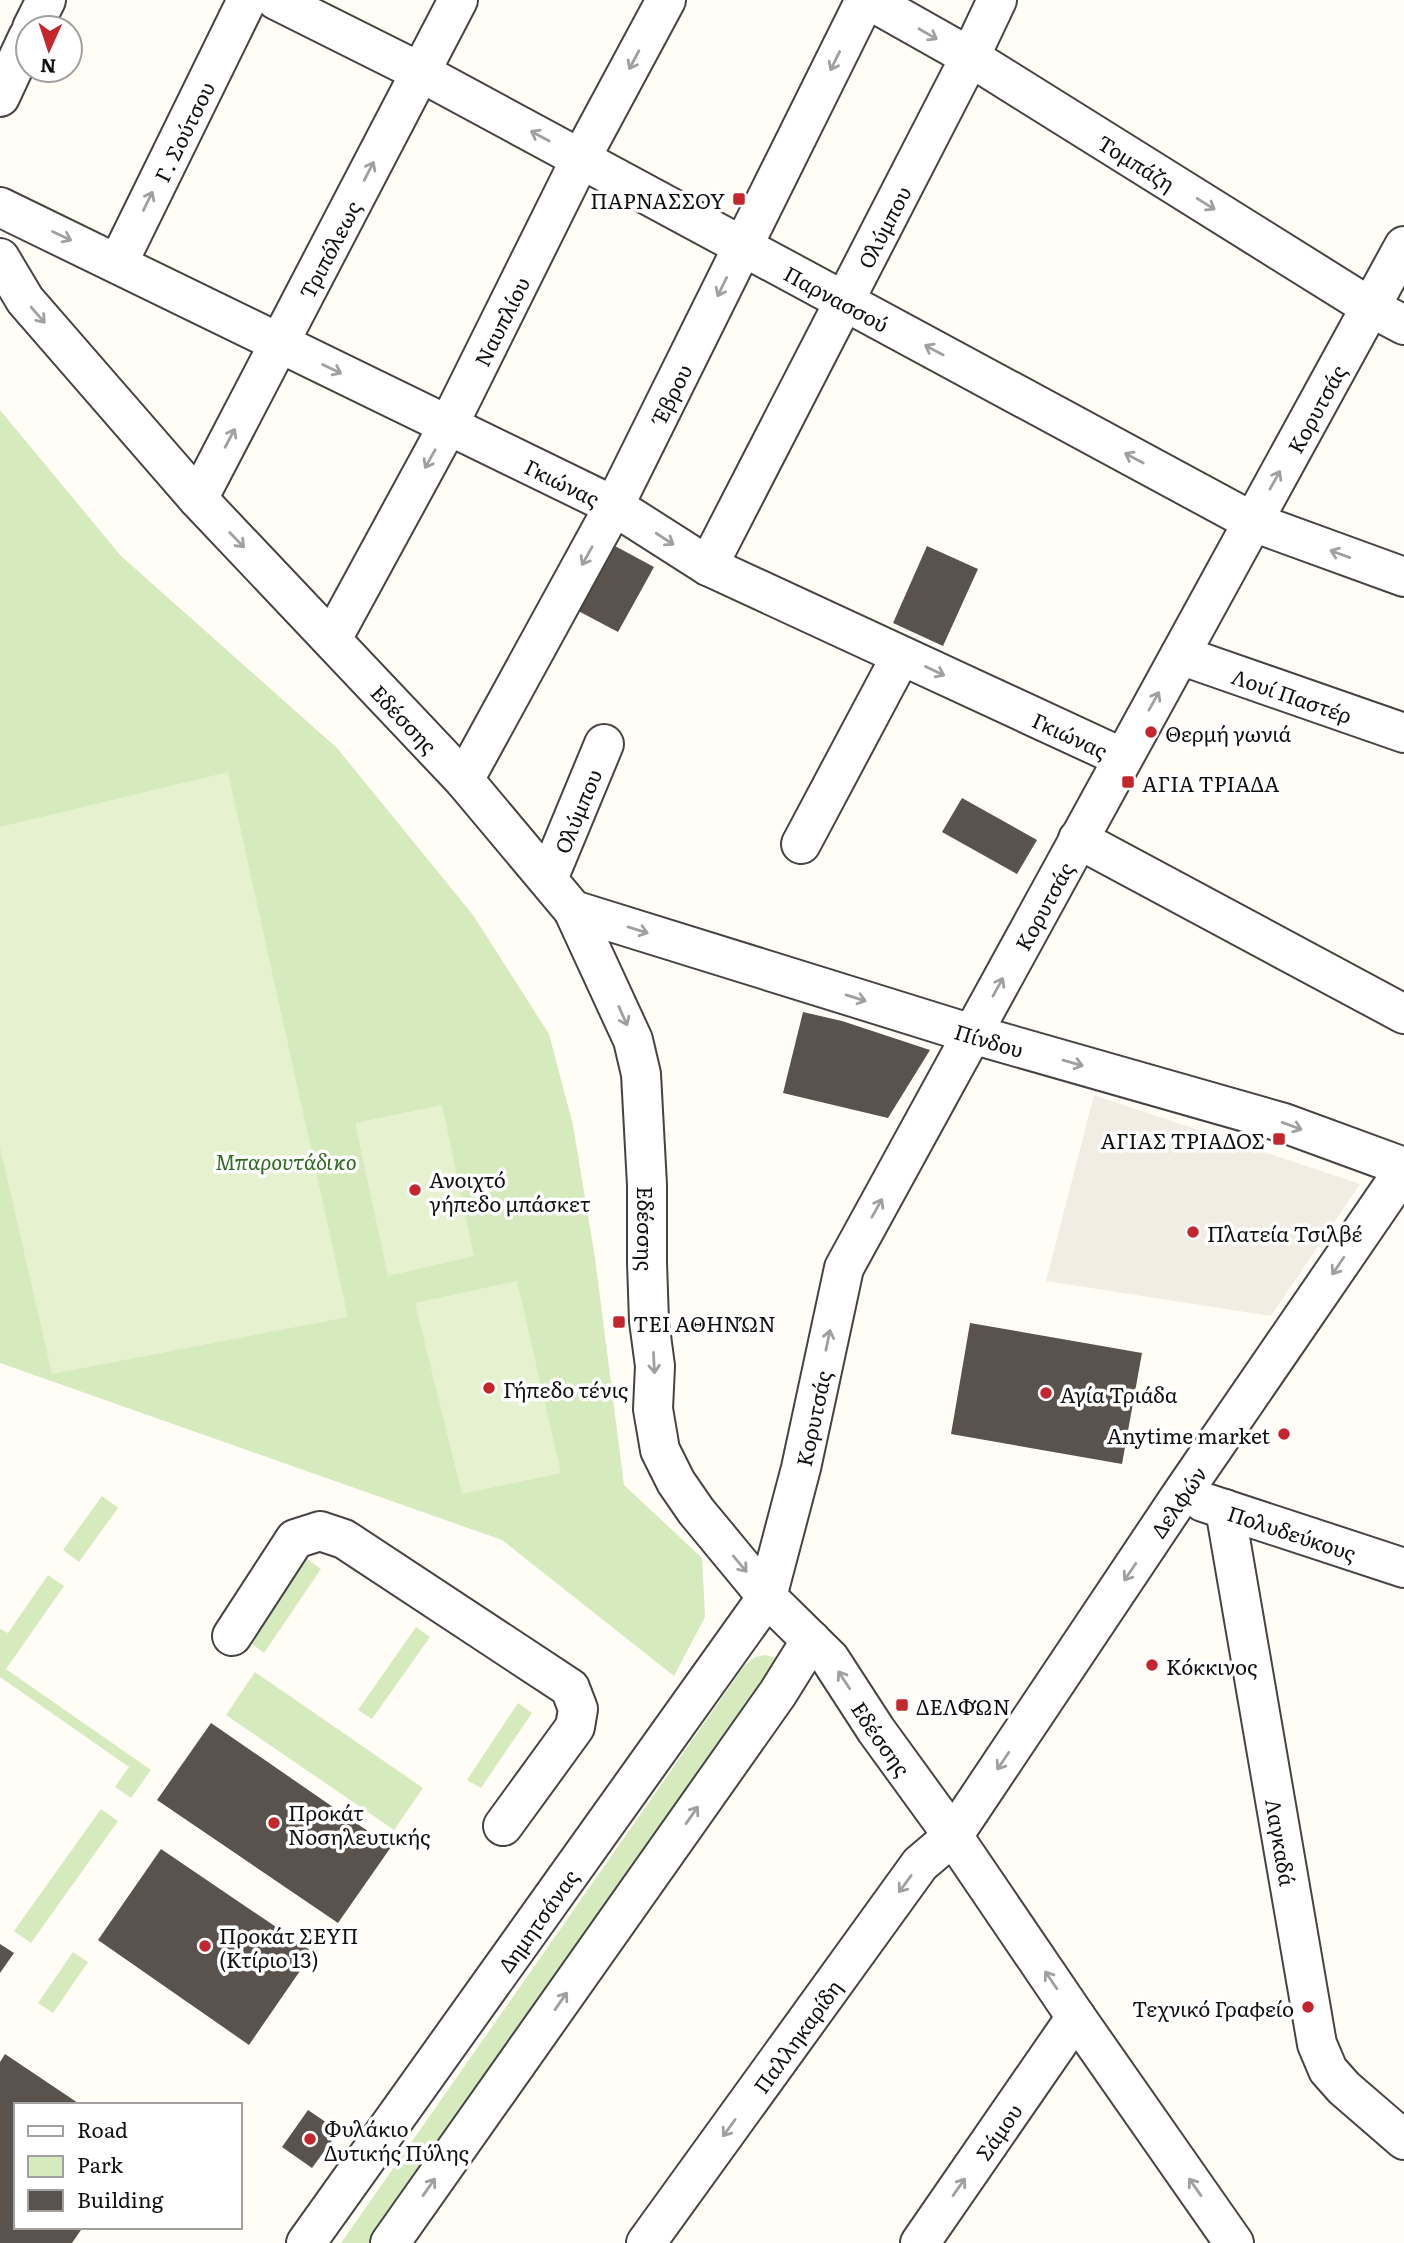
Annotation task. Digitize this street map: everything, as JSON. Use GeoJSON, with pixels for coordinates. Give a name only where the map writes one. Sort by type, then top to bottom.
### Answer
{"type":"FeatureCollection","features":[{"type":"Feature","properties":{"kind":"street","name":"Γ. Σούτσου"},"geometry":{"type":"LineString","coordinates":[[118,263],[247,0]]}},
{"type":"Feature","properties":{"kind":"street","name":"Παρνασσού"},"geometry":{"type":"LineString","coordinates":[[276,0],[420,72],[581,158],[1253,522],[1404,577]]}},
{"type":"Feature","properties":{"kind":"street","name":"Τριπόλεως"},"geometry":{"type":"LineString","coordinates":[[198,499],[458,0]]}},
{"type":"Feature","properties":{"kind":"street","name":"Ναυπλίου"},"geometry":{"type":"LineString","coordinates":[[331,639],[449,424],[581,158],[666,0]]}},
{"type":"Feature","properties":{"kind":"street","name":"Τομπάζη"},"geometry":{"type":"LineString","coordinates":[[867,0],[970,57],[1370,307],[1404,325]]}},
{"type":"Feature","properties":{"kind":"street","name":"Έβρου"},"geometry":{"type":"LineString","coordinates":[[464,780],[614,506],[867,0]]}},
{"type":"Feature","properties":{"kind":"street","name":"Ολύμπου"},"geometry":{"type":"LineString","coordinates":[[708,566],[997,0]]}},
{"type":"Feature","properties":{"kind":"street"},"geometry":{"type":"LineString","coordinates":[[0,97],[14,67]]}},
{"type":"Feature","properties":{"kind":"street","name":"Γκιώνας"},"geometry":{"type":"LineString","coordinates":[[0,207],[614,506],[708,566],[1124,758]]}},
{"type":"Feature","properties":{"kind":"street","name":"Κορυτσάς"},"geometry":{"type":"LineString","coordinates":[[768,1597],[801,1468],[844,1268],[1404,246]]}},
{"type":"Feature","properties":{"kind":"street","name":"Εδέσσης"},"geometry":{"type":"LineString","coordinates":[[0,258],[25,300],[198,499],[464,780],[573,910],[633,1040],[641,1074],[648,1185],[649,1321],[655,1366],[653,1409],[660,1450],[676,1482],[696,1511],[768,1597],[830,1659],[876,1730],[953,1836],[1234,2243]]}},
{"type":"Feature","properties":{"kind":"street","name":"Λουί Παστέρ"},"geometry":{"type":"LineString","coordinates":[[1180,655],[1404,733]]}},
{"type":"Feature","properties":{"kind":"street"},"geometry":{"type":"LineString","coordinates":[[801,844],[901,656]]}},
{"type":"Feature","properties":{"kind":"street","name":"Ολύμπου"},"geometry":{"type":"LineString","coordinates":[[548,879],[604,744]]}},
{"type":"Feature","properties":{"kind":"street"},"geometry":{"type":"LineString","coordinates":[[1078,839],[1404,1014]]}},
{"type":"Feature","properties":{"kind":"street","name":"Πίνδου"},"geometry":{"type":"LineString","coordinates":[[573,910],[972,1034],[1284,1123],[1404,1168]]}},
{"type":"Feature","properties":{"kind":"street","name":"Δελφών"},"geometry":{"type":"LineString","coordinates":[[953,1836],[1404,1168]]}},
{"type":"Feature","properties":{"kind":"street","name":"Πολυδεύκους"},"geometry":{"type":"LineString","coordinates":[[1181,1495],[1404,1568]]}},
{"type":"Feature","properties":{"kind":"street","name":"Λαγκαδά"},"geometry":{"type":"LineString","coordinates":[[1225,1509],[1317,2044],[1328,2070],[1344,2088],[1404,2140]]}},
{"type":"Feature","properties":{"kind":"street"},"geometry":{"type":"LineString","coordinates":[[232,1636],[295,1539],[320,1531],[344,1539],[570,1688],[578,1709],[575,1727],[503,1826]]}},
{"type":"Feature","properties":{"kind":"street","name":"Δημητσάνας"},"geometry":{"type":"LineString","coordinates":[[306,2243],[768,1597]]}},
{"type":"Feature","properties":{"kind":"street"},"geometry":{"type":"LineString","coordinates":[[390,2243],[778,1693],[811,1640]]}},
{"type":"Feature","properties":{"kind":"street","name":"Παλληκαρίδη"},"geometry":{"type":"LineString","coordinates":[[646,2243],[920,1864],[953,1836]]}},
{"type":"Feature","properties":{"kind":"street","name":"Σάμου"},"geometry":{"type":"LineString","coordinates":[[920,2243],[1076,2017]]}},
{"type":"Feature","properties":{"kind":"green space","name":"Μπαρουτάδικο"},"geometry":{"type":"Polygon","coordinates":[[[0,410],[121,556],[337,748],[473,915],[549,1034],[573,1125],[595,1258],[624,1485],[702,1558],[705,1617],[674,1676],[502,1540],[0,1363],[0,410]]]}},
{"type":"Feature","properties":{"kind":"green space"},"geometry":{"type":"Polygon","coordinates":[[[228,772],[348,1317],[52,1374],[0,1147],[0,827],[228,772]]]}},
{"type":"Feature","properties":{"kind":"green space","name":"Ανοιχτό γήπεδο μπάσκετ"},"geometry":{"type":"Polygon","coordinates":[[[442,1105],[474,1256],[388,1276],[355,1123],[442,1105]]]}},
{"type":"Feature","properties":{"kind":"green space","name":"Γήπεδο τένις"},"geometry":{"type":"Polygon","coordinates":[[[517,1281],[561,1473],[462,1494],[415,1303],[517,1281]]]}},
{"type":"Feature","properties":{"kind":"green space"},"geometry":{"type":"Polygon","coordinates":[[[102,1496],[118,1508],[79,1562],[63,1550],[102,1496]]]}},
{"type":"Feature","properties":{"kind":"green space"},"geometry":{"type":"Polygon","coordinates":[[[306,1558],[321,1569],[264,1653],[248,1641],[306,1558]]]}},
{"type":"Feature","properties":{"kind":"green space"},"geometry":{"type":"Polygon","coordinates":[[[48,1575],[64,1586],[6,1669],[151,1770],[131,1798],[115,1787],[129,1767],[0,1677],[0,1629],[8,1633],[48,1575]]]}},
{"type":"Feature","properties":{"kind":"green space"},"geometry":{"type":"Polygon","coordinates":[[[416,1627],[430,1637],[372,1719],[358,1710],[416,1627]]]}},
{"type":"Feature","properties":{"kind":"green space"},"geometry":{"type":"Polygon","coordinates":[[[765,1655],[776,1658],[777,1666],[377,2243],[341,2243],[744,1666],[755,1657],[765,1655]]]}},
{"type":"Feature","properties":{"kind":"green space"},"geometry":{"type":"Polygon","coordinates":[[[255,1672],[423,1788],[394,1830],[226,1715],[255,1672]]]}},
{"type":"Feature","properties":{"kind":"green space"},"geometry":{"type":"Polygon","coordinates":[[[518,1703],[532,1713],[481,1788],[467,1780],[518,1703]]]}},
{"type":"Feature","properties":{"kind":"green space"},"geometry":{"type":"Polygon","coordinates":[[[101,1809],[118,1821],[31,1943],[14,1931],[101,1809]]]}},
{"type":"Feature","properties":{"kind":"green space"},"geometry":{"type":"Polygon","coordinates":[[[73,1952],[88,1962],[53,2013],[38,2003],[73,1952]]]}},
{"type":"Feature","properties":{"kind":"shaded area","name":"Πλατεία Τσιλβέ"},"geometry":{"type":"Polygon","coordinates":[[[1094,1095],[1360,1184],[1271,1316],[1046,1281],[1094,1095]]]}},
{"type":"Feature","properties":{"kind":"building"},"geometry":{"type":"Polygon","coordinates":[[[602,539],[654,567],[618,632],[567,605],[602,539]]]}},
{"type":"Feature","properties":{"kind":"building"},"geometry":{"type":"Polygon","coordinates":[[[927,546],[978,569],[943,646],[893,623],[927,546]]]}},
{"type":"Feature","properties":{"kind":"building"},"geometry":{"type":"Polygon","coordinates":[[[962,798],[1037,840],[1017,874],[942,832],[962,798]]]}},
{"type":"Feature","properties":{"kind":"building"},"geometry":{"type":"Polygon","coordinates":[[[803,1012],[842,1021],[930,1050],[888,1118],[783,1093],[803,1012]]]}},
{"type":"Feature","properties":{"kind":"building","name":"Αγία Τριάδα"},"geometry":{"type":"Polygon","coordinates":[[[970,1323],[1142,1353],[1122,1464],[951,1434],[970,1323]]]}},
{"type":"Feature","properties":{"kind":"building","name":"Προκάτ Νοσηλευτικής"},"geometry":{"type":"Polygon","coordinates":[[[211,1723],[391,1847],[338,1923],[157,1800],[211,1723]]]}},
{"type":"Feature","properties":{"kind":"building","name":"Προκάτ ΣΕΥΠ (Κτίριο 13)"},"geometry":{"type":"Polygon","coordinates":[[[161,1849],[313,1952],[249,2045],[98,1940],[161,1849]]]}},
{"type":"Feature","properties":{"kind":"building"},"geometry":{"type":"Polygon","coordinates":[[[0,1944],[14,1953],[0,1973],[0,1944]]]}},
{"type":"Feature","properties":{"kind":"building"},"geometry":{"type":"Polygon","coordinates":[[[5,2054],[78,2103],[14,2103],[14,2229],[82,2229],[72,2243],[0,2243],[0,2062],[5,2054]]]}},
{"type":"Feature","properties":{"kind":"building","name":"Φυλάκιο Δυτικής Πύλης"},"geometry":{"type":"Polygon","coordinates":[[[308,2110],[339,2131],[312,2168],[282,2147],[308,2110]]]}},
{"type":"Feature","properties":{"kind":"place","name":"ΠΑΡΝΑΣΣΟΥ"},"geometry":{"type":"Point","coordinates":[739,199]}},
{"type":"Feature","properties":{"kind":"place","name":"Θερμή γωνιά"},"geometry":{"type":"Point","coordinates":[1151,732]}},
{"type":"Feature","properties":{"kind":"place","name":"ΑΓΙΑ ΤΡΙΑΔΑ"},"geometry":{"type":"Point","coordinates":[1128,782]}},
{"type":"Feature","properties":{"kind":"place","name":"ΑΓΙΑΣ ΤΡΙΑΔΟΣ"},"geometry":{"type":"Point","coordinates":[1279,1139]}},
{"type":"Feature","properties":{"kind":"place","name":"Ανοιχτό γήπεδο μπάσκετ"},"geometry":{"type":"Point","coordinates":[415,1190]}},
{"type":"Feature","properties":{"kind":"place","name":"Πλατεία Τσιλβέ"},"geometry":{"type":"Point","coordinates":[1193,1232]}},
{"type":"Feature","properties":{"kind":"place","name":"ΤΕΙ ΑΘΗΝΏΝ"},"geometry":{"type":"Point","coordinates":[619,1322]}},
{"type":"Feature","properties":{"kind":"place","name":"Γήπεδο τένις"},"geometry":{"type":"Point","coordinates":[489,1388]}},
{"type":"Feature","properties":{"kind":"place","name":"Αγία Τριάδα"},"geometry":{"type":"Point","coordinates":[1046,1393]}},
{"type":"Feature","properties":{"kind":"place","name":"Anytime market"},"geometry":{"type":"Point","coordinates":[1284,1434]}},
{"type":"Feature","properties":{"kind":"place","name":"Κόκκινος"},"geometry":{"type":"Point","coordinates":[1152,1665]}},
{"type":"Feature","properties":{"kind":"place","name":"ΔΕΛΦΏΝ"},"geometry":{"type":"Point","coordinates":[902,1705]}},
{"type":"Feature","properties":{"kind":"place","name":"Προκάτ Νοσηλευτικής"},"geometry":{"type":"Point","coordinates":[274,1823]}},
{"type":"Feature","properties":{"kind":"place","name":"Προκάτ ΣΕΥΠ (Κτίριο 13)"},"geometry":{"type":"Point","coordinates":[205,1946]}},
{"type":"Feature","properties":{"kind":"place","name":"Τεχνικό Γραφείο"},"geometry":{"type":"Point","coordinates":[1308,2007]}},
{"type":"Feature","properties":{"kind":"place","name":"Φυλάκιο Δυτικής Πύλης"},"geometry":{"type":"Point","coordinates":[310,2139]}}]}
